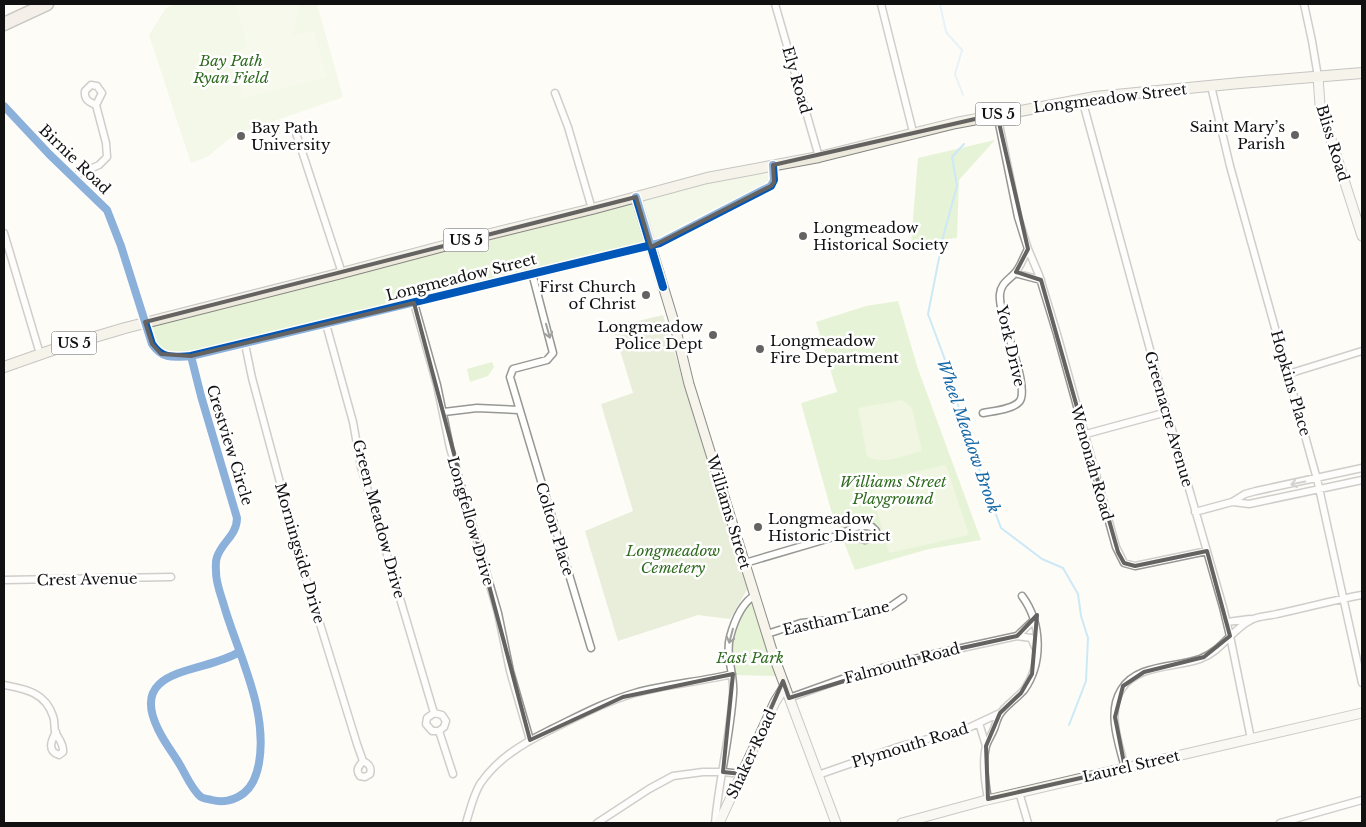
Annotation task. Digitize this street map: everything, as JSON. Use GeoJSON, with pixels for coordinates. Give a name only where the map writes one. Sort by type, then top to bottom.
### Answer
{"type":"FeatureCollection","features":[{"type":"Feature","properties":{"kind":"highway"},"geometry":{"type":"LineString","coordinates":[[4,24],[47,4]]}},
{"type":"Feature","properties":{"kind":"main road","name":"Longmeadow Street"},"geometry":{"type":"LineString","coordinates":[[4,367],[145,322],[636,198],[707,178],[819,157],[913,132],[997,114],[1082,99],[1362,73]]}},
{"type":"Feature","properties":{"kind":"main road","name":"Bliss Road"},"geometry":{"type":"LineString","coordinates":[[1318,78],[1320,105],[1362,236]]}},
{"type":"Feature","properties":{"kind":"main road","name":"Williams Street"},"geometry":{"type":"LineString","coordinates":[[636,198],[674,322],[692,391],[767,634],[836,823]]}},
{"type":"Feature","properties":{"kind":"main road","name":"Shaker Road"},"geometry":{"type":"LineString","coordinates":[[717,823],[775,702],[785,686]]}},
{"type":"Feature","properties":{"kind":"main road","name":"Laurel Street"},"geometry":{"type":"LineString","coordinates":[[902,823],[988,799],[1362,713]]}},
{"type":"Feature","properties":{"kind":"street","name":"Ely Road"},"geometry":{"type":"LineString","coordinates":[[775,4],[819,157]]}},
{"type":"Feature","properties":{"kind":"street"},"geometry":{"type":"LineString","coordinates":[[881,4],[913,132]]}},
{"type":"Feature","properties":{"kind":"street"},"geometry":{"type":"LineString","coordinates":[[1304,4],[1318,78]]}},
{"type":"Feature","properties":{"kind":"street","name":"Hopkins Place"},"geometry":{"type":"LineString","coordinates":[[1211,86],[1230,166],[1320,488],[1362,683]]}},
{"type":"Feature","properties":{"kind":"street"},"geometry":{"type":"LineString","coordinates":[[555,93],[568,127],[592,209]]}},
{"type":"Feature","properties":{"kind":"street","name":"Greenacre Avenue"},"geometry":{"type":"LineString","coordinates":[[1082,99],[1167,412],[1227,622],[1251,739]]}},
{"type":"Feature","properties":{"kind":"street"},"geometry":{"type":"LineString","coordinates":[[72,176],[99,165],[107,157],[106,143],[96,105]]}},
{"type":"Feature","properties":{"kind":"street","name":"Birnie Road"},"geometry":{"type":"LineString","coordinates":[[4,106],[108,212],[118,236],[145,322]]}},
{"type":"Feature","properties":{"kind":"street"},"geometry":{"type":"LineString","coordinates":[[997,114],[1018,217],[1028,249]]}},
{"type":"Feature","properties":{"kind":"street"},"geometry":{"type":"LineString","coordinates":[[296,133],[342,273]]}},
{"type":"Feature","properties":{"kind":"street","name":"Longmeadow Street"},"geometry":{"type":"LineString","coordinates":[[145,322],[152,344],[161,354],[172,358],[191,356],[650,245],[670,238],[771,186],[774,180],[774,165]]}},
{"type":"Feature","properties":{"kind":"street"},"geometry":{"type":"LineString","coordinates":[[4,233],[40,354]]}},
{"type":"Feature","properties":{"kind":"street","name":"York Drive"},"geometry":{"type":"LineString","coordinates":[[983,413],[1010,407],[1017,404],[1022,398],[1019,372],[1000,299],[1000,292],[1004,284],[1016,273],[1028,249]]}},
{"type":"Feature","properties":{"kind":"street","name":"Wenonah Road"},"geometry":{"type":"LineString","coordinates":[[1028,249],[1041,280],[1086,434],[1115,543],[1124,563],[1130,566],[1139,565],[1207,551]]}},
{"type":"Feature","properties":{"kind":"street","name":"Colton Place"},"geometry":{"type":"LineString","coordinates":[[532,273],[553,349],[552,356],[547,360],[511,371],[510,381],[591,648]]}},
{"type":"Feature","properties":{"kind":"street"},"geometry":{"type":"LineString","coordinates":[[1016,273],[1041,280]]}},
{"type":"Feature","properties":{"kind":"street","name":"Longfellow Drive"},"geometry":{"type":"LineString","coordinates":[[414,303],[444,412],[450,448],[498,613],[510,671],[530,740]]}},
{"type":"Feature","properties":{"kind":"street","name":"Green Meadow Drive"},"geometry":{"type":"LineString","coordinates":[[326,324],[353,422],[361,467],[434,713]]}},
{"type":"Feature","properties":{"kind":"street","name":"Morningside Drive"},"geometry":{"type":"LineString","coordinates":[[244,344],[300,556],[363,761]]}},
{"type":"Feature","properties":{"kind":"street"},"geometry":{"type":"LineString","coordinates":[[1288,374],[1362,351]]}},
{"type":"Feature","properties":{"kind":"street","name":"Crestview Circle"},"geometry":{"type":"LineString","coordinates":[[191,356],[201,396],[238,518],[233,533],[217,557],[216,574],[239,652],[258,718],[260,759],[255,777],[248,789],[239,797],[229,801],[217,802],[202,797],[190,780],[158,728],[151,707],[151,698],[157,686],[166,679],[224,660],[239,652]]}},
{"type":"Feature","properties":{"kind":"street"},"geometry":{"type":"LineString","coordinates":[[444,412],[477,408],[519,410]]}},
{"type":"Feature","properties":{"kind":"street"},"geometry":{"type":"LineString","coordinates":[[1086,434],[1167,412]]}},
{"type":"Feature","properties":{"kind":"street"},"geometry":{"type":"LineString","coordinates":[[1195,512],[1232,502],[1245,494],[1256,491],[1362,468]]}},
{"type":"Feature","properties":{"kind":"street"},"geometry":{"type":"LineString","coordinates":[[1232,502],[1249,504],[1362,480]]}},
{"type":"Feature","properties":{"kind":"street"},"geometry":{"type":"LineString","coordinates":[[745,563],[844,532]]}},
{"type":"Feature","properties":{"kind":"street","name":"Crest Avenue"},"geometry":{"type":"LineString","coordinates":[[4,580],[170,577]]}},
{"type":"Feature","properties":{"kind":"street"},"geometry":{"type":"LineString","coordinates":[[717,823],[733,696],[729,651],[730,636],[748,599],[755,594]]}},
{"type":"Feature","properties":{"kind":"street"},"geometry":{"type":"LineString","coordinates":[[1227,622],[1252,619],[1362,595]]}},
{"type":"Feature","properties":{"kind":"street"},"geometry":{"type":"LineString","coordinates":[[988,799],[985,765],[986,746],[1000,713],[1014,701],[1027,684],[1034,671],[1037,656],[1038,637],[1034,620],[1028,604],[1022,596]]}},
{"type":"Feature","properties":{"kind":"street","name":"Eastham Lane"},"geometry":{"type":"LineString","coordinates":[[767,634],[801,624],[831,620],[890,607],[903,598]]}},
{"type":"Feature","properties":{"kind":"street"},"geometry":{"type":"LineString","coordinates":[[1125,768],[1117,736],[1115,717],[1116,701],[1123,686],[1130,679],[1144,672],[1204,657],[1219,648],[1230,636],[1252,619]]}},
{"type":"Feature","properties":{"kind":"street"},"geometry":{"type":"LineString","coordinates":[[1017,636],[1034,620]]}},
{"type":"Feature","properties":{"kind":"street"},"geometry":{"type":"LineString","coordinates":[[1017,636],[1031,638],[1037,656]]}},
{"type":"Feature","properties":{"kind":"street","name":"Falmouth Road"},"geometry":{"type":"LineString","coordinates":[[789,698],[842,679],[925,656],[973,644],[1017,636]]}},
{"type":"Feature","properties":{"kind":"street"},"geometry":{"type":"LineString","coordinates":[[466,823],[476,792],[482,782],[508,755],[530,740],[583,712],[622,697],[646,690],[732,674]]}},
{"type":"Feature","properties":{"kind":"street"},"geometry":{"type":"LineString","coordinates":[[4,685],[25,690],[42,697],[53,716],[56,732]]}},
{"type":"Feature","properties":{"kind":"street","name":"Green Meadow Drive"},"geometry":{"type":"LineString","coordinates":[[434,713],[442,715],[446,721],[439,731],[432,731],[426,724],[427,718],[434,713]]}},
{"type":"Feature","properties":{"kind":"street","name":"Plymouth Road"},"geometry":{"type":"LineString","coordinates":[[818,774],[901,746],[979,724],[1000,713]]}},
{"type":"Feature","properties":{"kind":"street"},"geometry":{"type":"LineString","coordinates":[[979,724],[986,746]]}},
{"type":"Feature","properties":{"kind":"street","name":"Green Meadow Drive"},"geometry":{"type":"LineString","coordinates":[[439,731],[453,774]]}},
{"type":"Feature","properties":{"kind":"street"},"geometry":{"type":"LineString","coordinates":[[596,823],[668,778],[689,773],[722,772],[742,774]]}},
{"type":"Feature","properties":{"kind":"street"},"geometry":{"type":"LineString","coordinates":[[1019,792],[1028,823]]}},
{"type":"Feature","properties":{"kind":"street"},"geometry":{"type":"LineString","coordinates":[[1280,823],[1362,800]]}},
{"type":"Feature","properties":{"kind":"highlighted area"},"geometry":{"type":"Polygon","coordinates":[[[997,114],[1028,249],[1016,272],[1041,280],[1118,552],[1124,563],[1135,566],[1207,551],[1230,636],[1204,657],[1144,672],[1123,686],[1115,717],[1125,768],[988,799],[986,746],[1000,713],[1021,693],[1032,674],[1037,615],[1017,636],[925,656],[789,698],[783,681],[742,774],[723,772],[733,674],[623,697],[530,740],[414,303],[191,356],[161,354],[152,344],[145,322],[636,197],[651,247],[771,186],[774,182],[773,165],[997,114]]]}},
{"type":"Feature","properties":{"kind":"green space","name":"Bay Path Ryan Field"},"geometry":{"type":"Polygon","coordinates":[[[176,4],[317,4],[343,97],[234,135],[207,157],[191,163],[149,35],[166,8],[176,4]]]}},
{"type":"Feature","properties":{"kind":"green space"},"geometry":{"type":"Polygon","coordinates":[[[238,4],[298,4],[298,14],[292,36],[314,31],[326,77],[243,98],[231,53],[248,48],[237,8],[238,4]]]}},
{"type":"Feature","properties":{"kind":"green space"},"geometry":{"type":"Polygon","coordinates":[[[995,140],[959,180],[957,238],[911,243],[918,158],[995,140]]]}},
{"type":"Feature","properties":{"kind":"green space"},"geometry":{"type":"Polygon","coordinates":[[[773,165],[773,183],[670,239],[191,356],[161,354],[146,327],[773,165]]]}},
{"type":"Feature","properties":{"kind":"green space","name":"Williams Street Playground"},"geometry":{"type":"Polygon","coordinates":[[[898,301],[918,369],[981,540],[929,549],[855,570],[831,510],[801,403],[837,392],[816,322],[866,306],[898,301]]]}},
{"type":"Feature","properties":{"kind":"green space","name":"Longmeadow Cemetery"},"geometry":{"type":"Polygon","coordinates":[[[663,315],[748,588],[730,619],[698,615],[618,641],[585,531],[633,511],[601,404],[633,393],[613,327],[663,315]]]}},
{"type":"Feature","properties":{"kind":"green space"},"geometry":{"type":"Polygon","coordinates":[[[492,362],[494,367],[488,376],[470,382],[467,369],[492,362]]]}},
{"type":"Feature","properties":{"kind":"green space"},"geometry":{"type":"Polygon","coordinates":[[[902,400],[912,408],[922,451],[887,460],[873,459],[867,456],[858,408],[902,400]]]}},
{"type":"Feature","properties":{"kind":"green space"},"geometry":{"type":"Polygon","coordinates":[[[946,465],[969,535],[889,553],[869,482],[946,465]]]}},
{"type":"Feature","properties":{"kind":"green space","name":"East Park"},"geometry":{"type":"Polygon","coordinates":[[[749,602],[752,602],[776,676],[734,675],[731,653],[732,636],[749,602]]]}},
{"type":"Feature","properties":{"kind":"waterway","name":"Wheel Meadow Brook"},"geometry":{"type":"LineString","coordinates":[[940,4],[946,32],[962,50],[955,74],[963,95]]}},
{"type":"Feature","properties":{"kind":"waterway","name":"Wheel Meadow Brook"},"geometry":{"type":"LineString","coordinates":[[964,144],[952,157],[957,186],[944,233],[928,314],[944,357],[968,439],[1001,528],[1042,559],[1063,568],[1078,594],[1081,616],[1088,638],[1086,681],[1069,725]]}},
{"type":"Feature","properties":{"kind":"cycle path"},"geometry":{"type":"LineString","coordinates":[[4,106],[49,154],[107,210],[121,246],[152,344],[160,353],[174,357],[191,356],[660,243],[771,186],[774,180],[773,165]]}},
{"type":"Feature","properties":{"kind":"cycle path"},"geometry":{"type":"LineString","coordinates":[[636,197],[663,287]]}},
{"type":"Feature","properties":{"kind":"cycle path"},"geometry":{"type":"LineString","coordinates":[[191,356],[237,518],[235,529],[217,557],[216,577],[251,685],[260,724],[259,763],[250,787],[237,797],[225,801],[216,801],[201,797],[198,794],[163,738],[151,709],[153,693],[161,683],[174,675],[224,659],[239,652]]}},
{"type":"Feature","properties":{"kind":"place","name":"Saint Mary’s Parish"},"geometry":{"type":"Point","coordinates":[1295,135]}},
{"type":"Feature","properties":{"kind":"place","name":"Bay Path University"},"geometry":{"type":"Point","coordinates":[241,136]}},
{"type":"Feature","properties":{"kind":"place","name":"Longmeadow Historical Society"},"geometry":{"type":"Point","coordinates":[803,236]}},
{"type":"Feature","properties":{"kind":"place","name":"First Church of Christ"},"geometry":{"type":"Point","coordinates":[646,295]}},
{"type":"Feature","properties":{"kind":"place","name":"Longmeadow Police Dept"},"geometry":{"type":"Point","coordinates":[713,335]}},
{"type":"Feature","properties":{"kind":"place","name":"Longmeadow Fire Department"},"geometry":{"type":"Point","coordinates":[760,349]}},
{"type":"Feature","properties":{"kind":"place","name":"Longmeadow Historic District"},"geometry":{"type":"Point","coordinates":[758,527]}}]}
